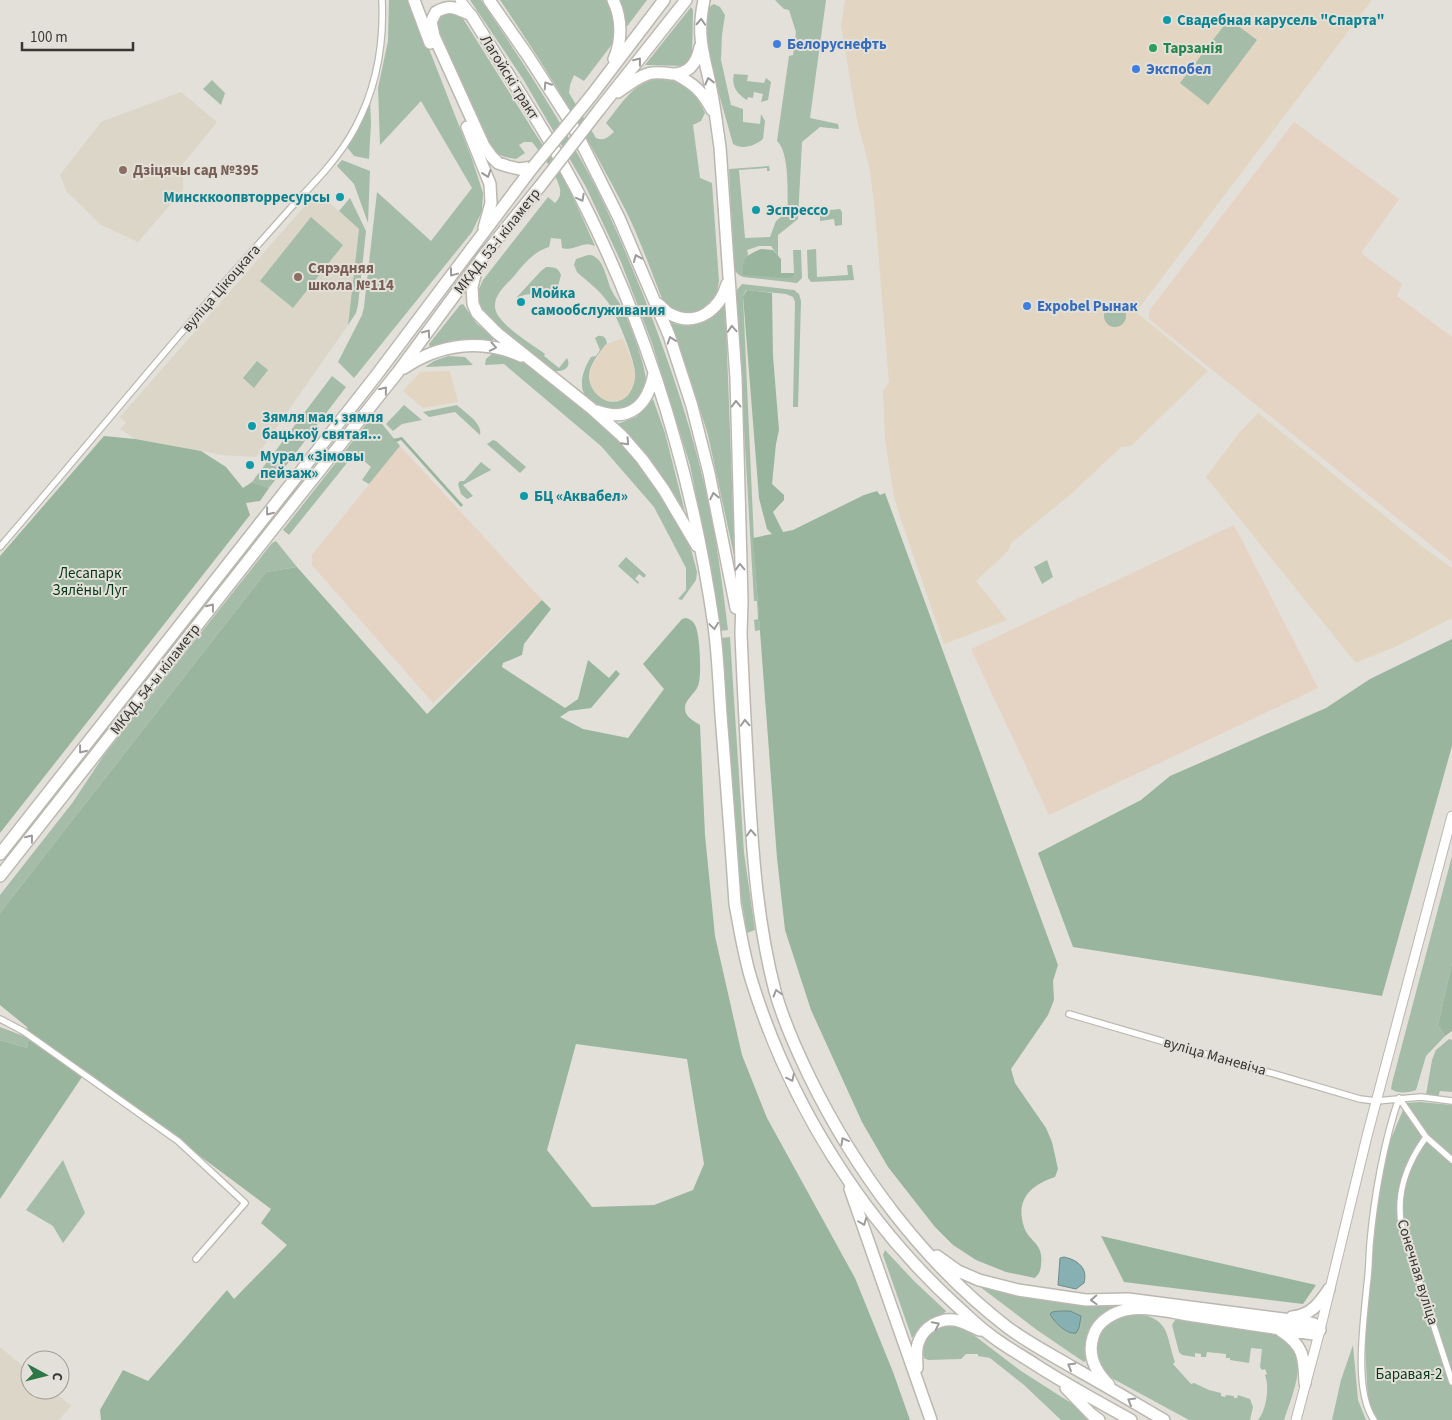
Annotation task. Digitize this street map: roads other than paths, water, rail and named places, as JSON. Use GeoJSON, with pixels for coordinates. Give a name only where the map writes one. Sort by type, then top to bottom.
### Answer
{"type":"FeatureCollection","features":[{"type":"Feature","properties":{"kind":"highway"},"geometry":{"type":"LineString","coordinates":[[414,0],[428,40],[482,160],[490,184],[491,203],[482,234]]}},
{"type":"Feature","properties":{"kind":"highway","name":"Лагойскі тракт"},"geometry":{"type":"LineString","coordinates":[[489,0],[573,126],[620,218],[656,302],[692,406],[709,473],[741,633]]}},
{"type":"Feature","properties":{"kind":"highway"},"geometry":{"type":"LineString","coordinates":[[607,73],[619,45],[618,10],[613,0]]}},
{"type":"Feature","properties":{"kind":"highway","name":"МКАД, 53-і кіламетр"},"geometry":{"type":"LineString","coordinates":[[299,474],[375,377],[533,167],[591,96],[664,0]]}},
{"type":"Feature","properties":{"kind":"highway","name":"МКАД, 53-і кіламетр"},"geometry":{"type":"LineString","coordinates":[[310,482],[398,372],[485,254],[686,0]]}},
{"type":"Feature","properties":{"kind":"highway"},"geometry":{"type":"LineString","coordinates":[[704,0],[700,19],[701,45],[717,118],[736,378],[742,601],[741,633],[753,853],[761,925],[776,993],[797,1051],[821,1100],[852,1154],[892,1209],[923,1247],[964,1291],[1009,1328],[1046,1352],[1164,1420]]}},
{"type":"Feature","properties":{"kind":"highway"},"geometry":{"type":"LineString","coordinates":[[471,15],[455,8],[446,7],[436,12],[431,22],[434,36],[484,146],[492,157],[498,163],[519,169],[533,167]]}},
{"type":"Feature","properties":{"kind":"highway","name":"Лагойскі тракт"},"geometry":{"type":"LineString","coordinates":[[471,15],[558,155],[585,206],[614,268],[654,372],[673,429],[688,486],[715,636],[735,904],[743,947],[752,982],[771,1034],[816,1129],[845,1176]]}},
{"type":"Feature","properties":{"kind":"highway"},"geometry":{"type":"LineString","coordinates":[[608,99],[647,74],[655,72],[675,74],[687,71],[693,66],[699,55],[701,45]]}},
{"type":"Feature","properties":{"kind":"highway"},"geometry":{"type":"LineString","coordinates":[[675,74],[694,84],[717,118]]}},
{"type":"Feature","properties":{"kind":"highway"},"geometry":{"type":"LineString","coordinates":[[485,254],[476,271],[472,287],[477,313],[497,332],[591,408],[622,436],[642,459],[681,518],[702,559]]}},
{"type":"Feature","properties":{"kind":"highway"},"geometry":{"type":"LineString","coordinates":[[656,302],[670,314],[686,319],[703,316],[719,304],[728,280]]}},
{"type":"Feature","properties":{"kind":"highway"},"geometry":{"type":"LineString","coordinates":[[398,372],[434,352],[446,348],[478,345],[495,347],[532,360]]}},
{"type":"Feature","properties":{"kind":"highway"},"geometry":{"type":"LineString","coordinates":[[591,408],[612,416],[629,413],[646,396],[654,372]]}},
{"type":"Feature","properties":{"kind":"highway","name":"МКАД, 54-ы кіламетр"},"geometry":{"type":"LineString","coordinates":[[0,854],[299,474]]}},
{"type":"Feature","properties":{"kind":"highway","name":"МКАД, 54-ы кіламетр"},"geometry":{"type":"LineString","coordinates":[[0,876],[310,482]]}},
{"type":"Feature","properties":{"kind":"highway"},"geometry":{"type":"LineString","coordinates":[[845,1176],[883,1228],[916,1267],[988,1334]]}},
{"type":"Feature","properties":{"kind":"highway"},"geometry":{"type":"LineString","coordinates":[[845,1176],[931,1420]]}},
{"type":"Feature","properties":{"kind":"highway"},"geometry":{"type":"LineString","coordinates":[[923,1247],[958,1271],[979,1280],[1018,1290],[1086,1300],[1128,1298],[1277,1324],[1305,1315],[1317,1305],[1329,1289]]}},
{"type":"Feature","properties":{"kind":"highway"},"geometry":{"type":"LineString","coordinates":[[1113,1390],[1101,1377],[1093,1362],[1090,1347],[1098,1326],[1115,1314],[1131,1309],[1277,1324],[1307,1322],[1314,1324],[1320,1330]]}},
{"type":"Feature","properties":{"kind":"highway"},"geometry":{"type":"LineString","coordinates":[[918,1381],[918,1342],[922,1334],[930,1327],[946,1320],[955,1320],[988,1334],[1056,1378],[1131,1420]]}},
{"type":"Feature","properties":{"kind":"highway"},"geometry":{"type":"LineString","coordinates":[[1277,1324],[1300,1348],[1303,1356],[1305,1383]]}},
{"type":"Feature","properties":{"kind":"highway"},"geometry":{"type":"LineString","coordinates":[[1056,1378],[1099,1420]]}},
{"type":"Feature","properties":{"kind":"highway"},"geometry":{"type":"LineString","coordinates":[[1148,1411],[1174,1420]]}},
{"type":"Feature","properties":{"kind":"main road","name":"Лагойскі тракт"},"geometry":{"type":"LineString","coordinates":[[460,0],[471,15]]}},
{"type":"Feature","properties":{"kind":"main road"},"geometry":{"type":"LineString","coordinates":[[1296,1420],[1376,1101],[1452,816]]}},
{"type":"Feature","properties":{"kind":"street","name":"вуліца Цікоцкага"},"geometry":{"type":"LineString","coordinates":[[0,547],[89,440],[340,153],[355,128],[373,84],[379,58],[383,25],[382,0]]}},
{"type":"Feature","properties":{"kind":"street","name":"вуліца Маневіча"},"geometry":{"type":"LineString","coordinates":[[1069,1014],[1360,1099],[1376,1101],[1421,1097],[1452,1101]]}},
{"type":"Feature","properties":{"kind":"street"},"geometry":{"type":"LineString","coordinates":[[0,1019],[23,1031],[178,1141],[245,1203],[196,1259]]}},
{"type":"Feature","properties":{"kind":"street"},"geometry":{"type":"LineString","coordinates":[[1399,1098],[1426,1137],[1452,1160]]}},
{"type":"Feature","properties":{"kind":"street"},"geometry":{"type":"LineString","coordinates":[[1374,1420],[1369,1413],[1364,1392],[1362,1347],[1364,1316],[1370,1242],[1378,1192],[1385,1149],[1399,1098]]}},
{"type":"Feature","properties":{"kind":"street","name":"Сонечная вуліца"},"geometry":{"type":"LineString","coordinates":[[1426,1137],[1413,1155],[1399,1203],[1399,1216],[1452,1382]]}},
{"type":"Feature","properties":{"kind":"water"},"geometry":{"type":"Polygon","coordinates":[[[1064,1257],[1074,1260],[1081,1265],[1085,1273],[1084,1283],[1076,1289],[1058,1285],[1060,1258],[1064,1257]]]}},
{"type":"Feature","properties":{"kind":"water"},"geometry":{"type":"Polygon","coordinates":[[[1070,1311],[1081,1316],[1076,1333],[1069,1332],[1054,1321],[1050,1314],[1070,1311]]]}},
{"type":"Feature","properties":{"kind":"place","name":"Свадебная карусель \"Спарта\""},"geometry":{"type":"Point","coordinates":[1167,20]}},
{"type":"Feature","properties":{"kind":"place","name":"Белоруснефть"},"geometry":{"type":"Point","coordinates":[777,44]}},
{"type":"Feature","properties":{"kind":"place","name":"Тарзанія"},"geometry":{"type":"Point","coordinates":[1153,48]}},
{"type":"Feature","properties":{"kind":"place","name":"Экспобел"},"geometry":{"type":"Point","coordinates":[1136,69]}},
{"type":"Feature","properties":{"kind":"place","name":"Дзіцячы сад №395"},"geometry":{"type":"Point","coordinates":[123,170]}},
{"type":"Feature","properties":{"kind":"place","name":"Минсккоопвторресурсы"},"geometry":{"type":"Point","coordinates":[340,197]}},
{"type":"Feature","properties":{"kind":"place","name":"Эспрессо"},"geometry":{"type":"Point","coordinates":[756,210]}},
{"type":"Feature","properties":{"kind":"place","name":"Сярэдняя школа №114"},"geometry":{"type":"Point","coordinates":[298,277]}},
{"type":"Feature","properties":{"kind":"place","name":"Мойка самообслуживания"},"geometry":{"type":"Point","coordinates":[521,302]}},
{"type":"Feature","properties":{"kind":"place","name":"Expobel Рынак"},"geometry":{"type":"Point","coordinates":[1027,306]}},
{"type":"Feature","properties":{"kind":"place","name":"Зямля мая, зямля бацькоў святая..."},"geometry":{"type":"Point","coordinates":[252,426]}},
{"type":"Feature","properties":{"kind":"place","name":"Мурал «Зімовы пейзаж»"},"geometry":{"type":"Point","coordinates":[250,465]}},
{"type":"Feature","properties":{"kind":"place","name":"БЦ «Аквабел»"},"geometry":{"type":"Point","coordinates":[524,496]}},
{"type":"Feature","properties":{"kind":"park label","name":"Лесапарк Зялёны Луг"},"geometry":{"type":"Point","coordinates":[90,582]}},
{"type":"Feature","properties":{"kind":"park label","name":"Баравая-2"},"geometry":{"type":"Point","coordinates":[1409,1374]}}]}
